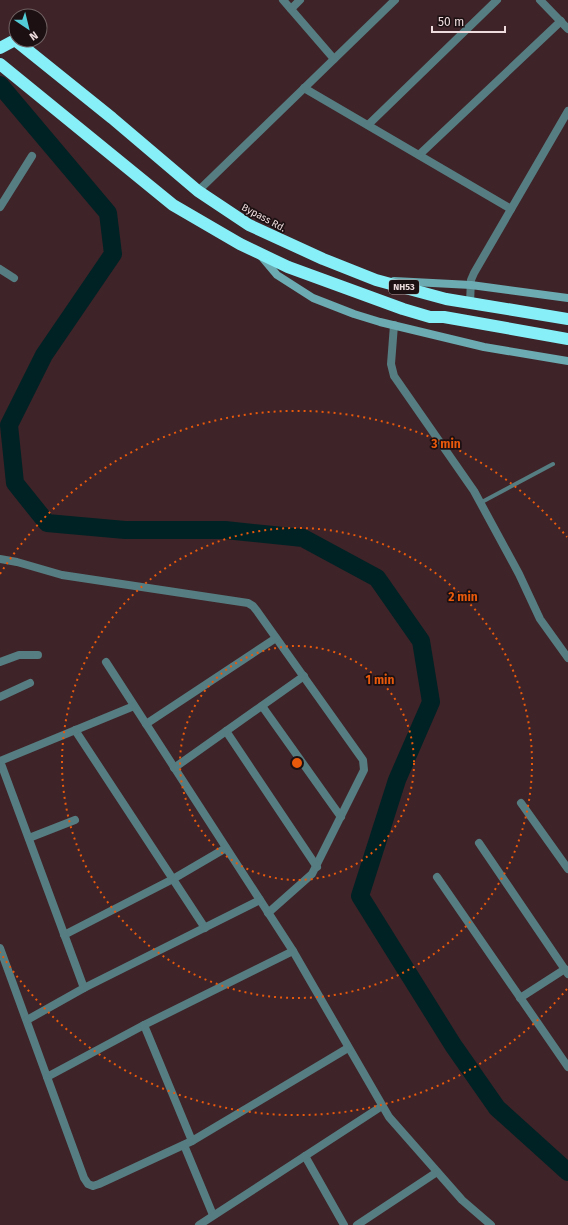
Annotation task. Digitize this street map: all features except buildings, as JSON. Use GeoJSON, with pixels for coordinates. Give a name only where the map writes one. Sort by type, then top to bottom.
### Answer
{"type":"FeatureCollection","features":[{"type":"Feature","properties":{"kind":"highway","name":"Bypass Rd."},"geometry":{"type":"LineString","coordinates":[[0,48],[15,40],[112,118],[198,191],[248,225],[323,260],[376,280],[446,299],[568,319]]}},
{"type":"Feature","properties":{"kind":"highway"},"geometry":{"type":"LineString","coordinates":[[0,64],[173,205],[240,244],[288,267],[430,317],[444,317],[568,339]]}},
{"type":"Feature","properties":{"kind":"street"},"geometry":{"type":"LineString","coordinates":[[283,0],[334,59]]}},
{"type":"Feature","properties":{"kind":"street"},"geometry":{"type":"LineString","coordinates":[[291,9],[300,0]]}},
{"type":"Feature","properties":{"kind":"street"},"geometry":{"type":"LineString","coordinates":[[198,191],[396,0]]}},
{"type":"Feature","properties":{"kind":"street"},"geometry":{"type":"LineString","coordinates":[[368,125],[497,0]]}},
{"type":"Feature","properties":{"kind":"street"},"geometry":{"type":"LineString","coordinates":[[540,0],[568,29]]}},
{"type":"Feature","properties":{"kind":"street"},"geometry":{"type":"LineString","coordinates":[[419,155],[561,21]]}},
{"type":"Feature","properties":{"kind":"street"},"geometry":{"type":"LineString","coordinates":[[304,88],[511,209]]}},
{"type":"Feature","properties":{"kind":"street"},"geometry":{"type":"LineString","coordinates":[[470,303],[471,280],[474,273],[568,110]]}},
{"type":"Feature","properties":{"kind":"street"},"geometry":{"type":"LineString","coordinates":[[0,207],[32,156]]}},
{"type":"Feature","properties":{"kind":"street"},"geometry":{"type":"LineString","coordinates":[[258,252],[277,275],[313,298],[354,314],[484,347],[568,361]]}},
{"type":"Feature","properties":{"kind":"street"},"geometry":{"type":"LineString","coordinates":[[0,269],[14,278]]}},
{"type":"Feature","properties":{"kind":"street"},"geometry":{"type":"LineString","coordinates":[[376,280],[471,285],[568,298]]}},
{"type":"Feature","properties":{"kind":"street"},"geometry":{"type":"LineString","coordinates":[[394,325],[392,364],[394,376],[474,491],[519,574],[540,619],[568,658]]}},
{"type":"Feature","properties":{"kind":"street"},"geometry":{"type":"LineString","coordinates":[[0,559],[17,562],[62,575],[248,603],[253,606],[363,760],[364,770],[317,867],[309,878],[268,913]]}},
{"type":"Feature","properties":{"kind":"street"},"geometry":{"type":"LineString","coordinates":[[146,724],[276,638]]}},
{"type":"Feature","properties":{"kind":"street"},"geometry":{"type":"LineString","coordinates":[[0,662],[19,655],[38,655]]}},
{"type":"Feature","properties":{"kind":"street"},"geometry":{"type":"LineString","coordinates":[[106,662],[293,951],[389,1118],[462,1200],[487,1224]]}},
{"type":"Feature","properties":{"kind":"street"},"geometry":{"type":"LineString","coordinates":[[174,768],[304,676]]}},
{"type":"Feature","properties":{"kind":"street"},"geometry":{"type":"LineString","coordinates":[[0,697],[30,683]]}},
{"type":"Feature","properties":{"kind":"street"},"geometry":{"type":"LineString","coordinates":[[84,988],[0,761],[134,706]]}},
{"type":"Feature","properties":{"kind":"street"},"geometry":{"type":"LineString","coordinates":[[262,706],[341,817]]}},
{"type":"Feature","properties":{"kind":"street"},"geometry":{"type":"LineString","coordinates":[[75,730],[205,928]]}},
{"type":"Feature","properties":{"kind":"street"},"geometry":{"type":"LineString","coordinates":[[226,731],[317,867]]}},
{"type":"Feature","properties":{"kind":"street"},"geometry":{"type":"LineString","coordinates":[[520,803],[567,864]]}},
{"type":"Feature","properties":{"kind":"street"},"geometry":{"type":"LineString","coordinates":[[29,838],[75,820]]}},
{"type":"Feature","properties":{"kind":"street"},"geometry":{"type":"LineString","coordinates":[[479,843],[566,972],[520,998]]}},
{"type":"Feature","properties":{"kind":"street"},"geometry":{"type":"LineString","coordinates":[[64,935],[173,879],[226,848]]}},
{"type":"Feature","properties":{"kind":"street"},"geometry":{"type":"LineString","coordinates":[[437,877],[568,1067]]}},
{"type":"Feature","properties":{"kind":"street"},"geometry":{"type":"LineString","coordinates":[[27,1020],[84,988],[260,900]]}},
{"type":"Feature","properties":{"kind":"street"},"geometry":{"type":"LineString","coordinates":[[0,948],[84,1178],[88,1184],[94,1186],[192,1141],[348,1048]]}},
{"type":"Feature","properties":{"kind":"street"},"geometry":{"type":"LineString","coordinates":[[47,1077],[144,1025],[293,951]]}},
{"type":"Feature","properties":{"kind":"street"},"geometry":{"type":"LineString","coordinates":[[144,1025],[192,1141]]}},
{"type":"Feature","properties":{"kind":"street"},"geometry":{"type":"LineString","coordinates":[[199,1225],[382,1106]]}},
{"type":"Feature","properties":{"kind":"street"},"geometry":{"type":"LineString","coordinates":[[184,1145],[213,1215]]}},
{"type":"Feature","properties":{"kind":"street"},"geometry":{"type":"LineString","coordinates":[[305,1156],[344,1225]]}},
{"type":"Feature","properties":{"kind":"street"},"geometry":{"type":"LineString","coordinates":[[357,1225],[437,1172]]}},
{"type":"Feature","properties":{"kind":"lane"},"geometry":{"type":"LineString","coordinates":[[480,503],[553,464]]}},
{"type":"Feature","properties":{"kind":"waterway"},"geometry":{"type":"LineString","coordinates":[[0,85],[108,213],[113,254],[44,355],[9,425],[15,483],[47,523],[125,530],[225,530],[303,538],[377,578],[421,641],[431,702],[397,780],[360,896],[453,1045],[497,1108],[568,1172]]}}]}
